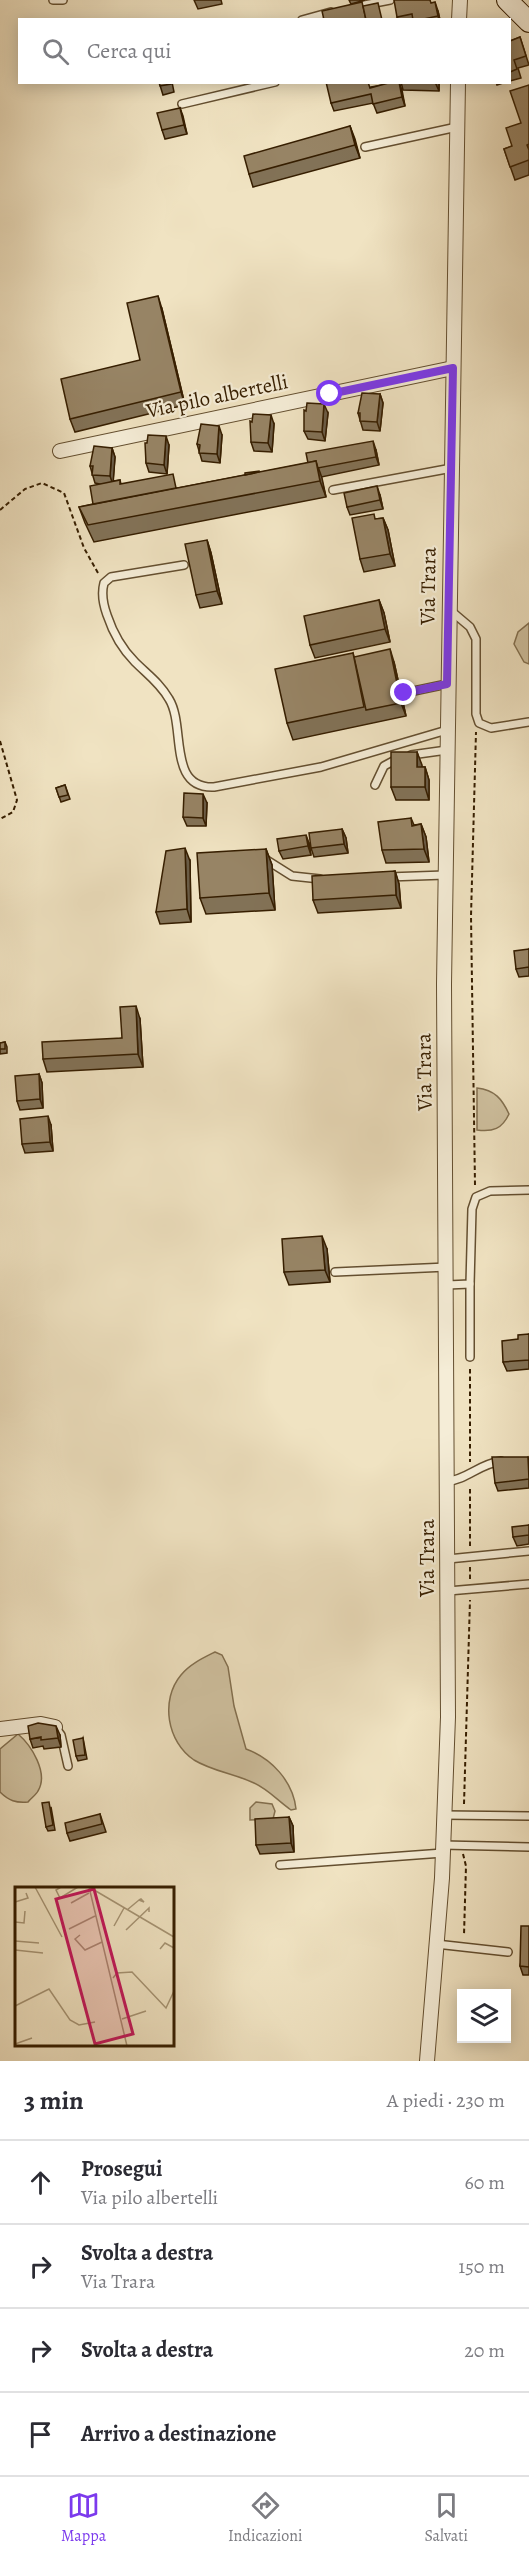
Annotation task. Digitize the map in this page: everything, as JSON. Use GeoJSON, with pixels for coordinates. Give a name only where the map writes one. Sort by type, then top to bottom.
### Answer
{"type":"FeatureCollection","features":[{"type":"Feature","properties":{"kind":"main road"},"geometry":{"type":"LineString","coordinates":[[507,0],[528,20]]}},
{"type":"Feature","properties":{"kind":"street"},"geometry":{"type":"LineString","coordinates":[[459,0],[459,18]]}},
{"type":"Feature","properties":{"kind":"street","name":"Via Trara"},"geometry":{"type":"LineString","coordinates":[[427,2061],[443,1849],[448,1591],[445,874],[458,84]]}},
{"type":"Feature","properties":{"kind":"street","name":"Via pilo albertelli"},"geometry":{"type":"LineString","coordinates":[[60,451],[453,368]]}},
{"type":"Feature","properties":{"kind":"street"},"geometry":{"type":"LineString","coordinates":[[0,1729],[41,1724],[55,1727]]}},
{"type":"Feature","properties":{"kind":"lane"},"geometry":{"type":"LineString","coordinates":[[53,0],[63,0]]}},
{"type":"Feature","properties":{"kind":"lane"},"geometry":{"type":"LineString","coordinates":[[311,18],[390,0]]}},
{"type":"Feature","properties":{"kind":"lane"},"geometry":{"type":"LineString","coordinates":[[182,104],[267,84]]}},
{"type":"Feature","properties":{"kind":"lane"},"geometry":{"type":"LineString","coordinates":[[365,147],[457,127]]}},
{"type":"Feature","properties":{"kind":"lane"},"geometry":{"type":"LineString","coordinates":[[333,490],[452,468]]}},
{"type":"Feature","properties":{"kind":"lane"},"geometry":{"type":"LineString","coordinates":[[184,565],[116,576],[104,583],[102,597],[112,629],[122,647],[157,682],[172,704],[184,769],[188,778],[196,784],[214,787],[298,773],[447,730]]}},
{"type":"Feature","properties":{"kind":"lane"},"geometry":{"type":"LineString","coordinates":[[448,608],[466,622],[476,639],[476,714],[479,723],[491,728],[529,722]]}},
{"type":"Feature","properties":{"kind":"lane"},"geometry":{"type":"LineString","coordinates":[[404,693],[447,684]]}},
{"type":"Feature","properties":{"kind":"lane"},"geometry":{"type":"LineString","coordinates":[[375,785],[381,770],[394,759],[447,750]]}},
{"type":"Feature","properties":{"kind":"lane"},"geometry":{"type":"LineString","coordinates":[[256,858],[272,862],[292,876],[307,879],[330,879]]}},
{"type":"Feature","properties":{"kind":"lane"},"geometry":{"type":"LineString","coordinates":[[376,877],[445,874]]}},
{"type":"Feature","properties":{"kind":"lane"},"geometry":{"type":"LineString","coordinates":[[470,1357],[472,1209],[476,1197],[490,1191],[529,1190]]}},
{"type":"Feature","properties":{"kind":"lane"},"geometry":{"type":"LineString","coordinates":[[334,1272],[447,1267]]}},
{"type":"Feature","properties":{"kind":"lane"},"geometry":{"type":"LineString","coordinates":[[447,1285],[470,1284]]}},
{"type":"Feature","properties":{"kind":"lane"},"geometry":{"type":"LineString","coordinates":[[448,1481],[463,1478],[481,1465],[507,1460]]}},
{"type":"Feature","properties":{"kind":"lane"},"geometry":{"type":"LineString","coordinates":[[448,1558],[470,1558],[529,1551]]}},
{"type":"Feature","properties":{"kind":"lane"},"geometry":{"type":"LineString","coordinates":[[448,1591],[529,1584]]}},
{"type":"Feature","properties":{"kind":"lane"},"geometry":{"type":"LineString","coordinates":[[55,1727],[61,1735],[69,1766]]}},
{"type":"Feature","properties":{"kind":"lane"},"geometry":{"type":"LineString","coordinates":[[444,1815],[529,1816]]}},
{"type":"Feature","properties":{"kind":"lane"},"geometry":{"type":"LineString","coordinates":[[280,1865],[464,1845],[529,1847]]}},
{"type":"Feature","properties":{"kind":"lane"},"geometry":{"type":"LineString","coordinates":[[436,1944],[508,1952]]}},
{"type":"Feature","properties":{"kind":"path"},"geometry":{"type":"LineString","coordinates":[[0,510],[25,489],[42,483],[64,494],[84,548],[104,583]]}},
{"type":"Feature","properties":{"kind":"path"},"geometry":{"type":"LineString","coordinates":[[476,1197],[471,916],[475,736],[479,723]]}},
{"type":"Feature","properties":{"kind":"path"},"geometry":{"type":"LineString","coordinates":[[0,741],[17,800],[13,812],[0,819]]}},
{"type":"Feature","properties":{"kind":"path"},"geometry":{"type":"LineString","coordinates":[[464,1816],[470,1589],[470,1357]]}},
{"type":"Feature","properties":{"kind":"path"},"geometry":{"type":"LineString","coordinates":[[463,1947],[464,1845]]}},
{"type":"Feature","properties":{"kind":"shaded area"},"geometry":{"type":"Polygon","coordinates":[[[529,623],[529,664],[524,662],[514,644],[518,632],[529,623]]]}},
{"type":"Feature","properties":{"kind":"shaded area"},"geometry":{"type":"Polygon","coordinates":[[[477,1088],[489,1091],[504,1104],[509,1114],[500,1126],[488,1130],[477,1130],[477,1088]]]}},
{"type":"Feature","properties":{"kind":"shaded area"},"geometry":{"type":"Polygon","coordinates":[[[215,1652],[222,1655],[228,1667],[234,1706],[246,1749],[264,1758],[279,1772],[290,1789],[296,1809],[291,1810],[254,1783],[194,1760],[185,1752],[172,1732],[169,1708],[174,1685],[188,1668],[215,1652]]]}},
{"type":"Feature","properties":{"kind":"shaded area"},"geometry":{"type":"Polygon","coordinates":[[[18,1734],[33,1752],[40,1768],[41,1784],[28,1802],[13,1801],[0,1792],[0,1749],[18,1734]]]}},
{"type":"Feature","properties":{"kind":"shaded area"},"geometry":{"type":"Polygon","coordinates":[[[256,1802],[272,1804],[275,1811],[273,1819],[250,1820],[250,1808],[256,1802]]]}},
{"type":"Feature","properties":{"kind":"building"},"geometry":{"type":"Polygon","coordinates":[[[394,0],[430,0],[431,3],[435,2],[438,16],[413,18],[412,14],[397,17],[394,0]]]}},
{"type":"Feature","properties":{"kind":"building"},"geometry":{"type":"Polygon","coordinates":[[[362,2],[366,18],[324,18],[322,11],[362,2]]]}},
{"type":"Feature","properties":{"kind":"building"},"geometry":{"type":"Polygon","coordinates":[[[378,3],[382,18],[366,18],[363,6],[378,3]]]}},
{"type":"Feature","properties":{"kind":"building"},"geometry":{"type":"Polygon","coordinates":[[[520,37],[526,56],[514,60],[517,69],[511,72],[511,41],[520,37]]]}},
{"type":"Feature","properties":{"kind":"building"},"geometry":{"type":"Polygon","coordinates":[[[326,84],[369,84],[370,88],[385,84],[399,84],[402,97],[373,104],[371,94],[331,103],[326,84]]]}},
{"type":"Feature","properties":{"kind":"building"},"geometry":{"type":"Polygon","coordinates":[[[529,85],[529,144],[527,145],[529,160],[510,167],[504,149],[512,146],[506,128],[521,123],[510,91],[529,85]]]}},
{"type":"Feature","properties":{"kind":"building"},"geometry":{"type":"Polygon","coordinates":[[[180,108],[184,125],[162,130],[157,113],[180,108]]]}},
{"type":"Feature","properties":{"kind":"building"},"geometry":{"type":"Polygon","coordinates":[[[350,126],[355,145],[249,174],[244,156],[350,126]]]}},
{"type":"Feature","properties":{"kind":"building"},"geometry":{"type":"Polygon","coordinates":[[[158,296],[181,392],[70,419],[61,379],[140,360],[127,303],[158,296]]]}},
{"type":"Feature","properties":{"kind":"building"},"geometry":{"type":"Polygon","coordinates":[[[362,393],[380,394],[377,422],[360,421],[360,413],[358,413],[362,393]]]}},
{"type":"Feature","properties":{"kind":"building"},"geometry":{"type":"Polygon","coordinates":[[[307,403],[324,404],[322,432],[304,431],[304,410],[306,411],[307,403]]]}},
{"type":"Feature","properties":{"kind":"building"},"geometry":{"type":"Polygon","coordinates":[[[253,414],[271,415],[268,443],[251,442],[250,421],[252,422],[253,414]]]}},
{"type":"Feature","properties":{"kind":"building"},"geometry":{"type":"Polygon","coordinates":[[[201,424],[219,426],[217,454],[199,453],[200,445],[197,444],[201,424]]]}},
{"type":"Feature","properties":{"kind":"building"},"geometry":{"type":"Polygon","coordinates":[[[148,435],[166,436],[164,465],[146,463],[145,443],[147,443],[148,435]]]}},
{"type":"Feature","properties":{"kind":"building"},"geometry":{"type":"Polygon","coordinates":[[[373,441],[376,457],[318,468],[316,461],[308,463],[306,453],[373,441]]]}},
{"type":"Feature","properties":{"kind":"building"},"geometry":{"type":"Polygon","coordinates":[[[94,446],[112,448],[110,476],[92,475],[93,466],[90,466],[94,446]]]}},
{"type":"Feature","properties":{"kind":"building"},"geometry":{"type":"Polygon","coordinates":[[[316,461],[320,481],[88,525],[79,507],[316,461]]]}},
{"type":"Feature","properties":{"kind":"building"},"geometry":{"type":"Polygon","coordinates":[[[173,474],[176,488],[93,504],[90,486],[120,480],[120,484],[173,474]]]}},
{"type":"Feature","properties":{"kind":"building"},"geometry":{"type":"Polygon","coordinates":[[[377,486],[380,500],[347,507],[344,493],[377,486]]]}},
{"type":"Feature","properties":{"kind":"building"},"geometry":{"type":"Polygon","coordinates":[[[374,514],[375,519],[383,518],[390,554],[360,559],[352,518],[374,514]]]}},
{"type":"Feature","properties":{"kind":"building"},"geometry":{"type":"Polygon","coordinates":[[[207,540],[217,591],[196,595],[185,544],[207,540]]]}},
{"type":"Feature","properties":{"kind":"building"},"geometry":{"type":"Polygon","coordinates":[[[379,600],[385,629],[310,645],[304,616],[379,600]]]}},
{"type":"Feature","properties":{"kind":"building"},"geometry":{"type":"Polygon","coordinates":[[[390,649],[401,703],[366,710],[354,657],[390,649]]]}},
{"type":"Feature","properties":{"kind":"building"},"geometry":{"type":"Polygon","coordinates":[[[353,653],[364,707],[287,723],[275,669],[353,653]]]}},
{"type":"Feature","properties":{"kind":"building"},"geometry":{"type":"Polygon","coordinates":[[[391,752],[417,752],[417,767],[425,767],[425,787],[391,787],[391,752]]]}},
{"type":"Feature","properties":{"kind":"building"},"geometry":{"type":"Polygon","coordinates":[[[65,785],[68,795],[59,797],[56,788],[65,785]]]}},
{"type":"Feature","properties":{"kind":"building"},"geometry":{"type":"Polygon","coordinates":[[[184,793],[203,794],[203,818],[183,817],[184,793]]]}},
{"type":"Feature","properties":{"kind":"building"},"geometry":{"type":"Polygon","coordinates":[[[411,818],[412,826],[421,824],[424,849],[382,850],[378,822],[411,818]]]}},
{"type":"Feature","properties":{"kind":"building"},"geometry":{"type":"Polygon","coordinates":[[[342,829],[344,844],[311,848],[309,833],[342,829]]]}},
{"type":"Feature","properties":{"kind":"building"},"geometry":{"type":"Polygon","coordinates":[[[306,835],[308,846],[279,851],[277,839],[306,835]]]}},
{"type":"Feature","properties":{"kind":"building"},"geometry":{"type":"Polygon","coordinates":[[[185,848],[187,909],[156,912],[166,851],[185,848]]]}},
{"type":"Feature","properties":{"kind":"building"},"geometry":{"type":"Polygon","coordinates":[[[266,849],[269,893],[200,898],[197,853],[266,849]]]}},
{"type":"Feature","properties":{"kind":"building"},"geometry":{"type":"Polygon","coordinates":[[[395,871],[396,895],[313,900],[312,876],[395,871]]]}},
{"type":"Feature","properties":{"kind":"building"},"geometry":{"type":"Polygon","coordinates":[[[529,949],[529,967],[516,969],[514,951],[529,949]]]}},
{"type":"Feature","properties":{"kind":"building"},"geometry":{"type":"Polygon","coordinates":[[[136,1006],[138,1054],[43,1059],[42,1042],[122,1038],[120,1007],[136,1006]]]}},
{"type":"Feature","properties":{"kind":"building"},"geometry":{"type":"Polygon","coordinates":[[[5,1042],[5,1049],[0,1049],[0,1043],[5,1042]]]}},
{"type":"Feature","properties":{"kind":"building"},"geometry":{"type":"Polygon","coordinates":[[[39,1074],[40,1099],[17,1101],[15,1076],[39,1074]]]}},
{"type":"Feature","properties":{"kind":"building"},"geometry":{"type":"Polygon","coordinates":[[[48,1116],[50,1142],[22,1144],[20,1119],[48,1116]]]}},
{"type":"Feature","properties":{"kind":"building"},"geometry":{"type":"Polygon","coordinates":[[[322,1236],[325,1270],[284,1272],[282,1239],[322,1236]]]}},
{"type":"Feature","properties":{"kind":"building"},"geometry":{"type":"Polygon","coordinates":[[[529,1334],[529,1360],[503,1362],[502,1341],[518,1339],[518,1335],[529,1334]]]}},
{"type":"Feature","properties":{"kind":"building"},"geometry":{"type":"Polygon","coordinates":[[[492,1457],[528,1457],[529,1479],[495,1483],[492,1457]]]}},
{"type":"Feature","properties":{"kind":"building"},"geometry":{"type":"Polygon","coordinates":[[[529,1525],[529,1535],[513,1537],[512,1527],[529,1525]]]}},
{"type":"Feature","properties":{"kind":"building"},"geometry":{"type":"Polygon","coordinates":[[[38,1723],[56,1726],[58,1738],[30,1739],[28,1726],[38,1723]]]}},
{"type":"Feature","properties":{"kind":"building"},"geometry":{"type":"Polygon","coordinates":[[[83,1738],[85,1755],[76,1756],[73,1740],[83,1738]]]}},
{"type":"Feature","properties":{"kind":"building"},"geometry":{"type":"Polygon","coordinates":[[[49,1802],[53,1825],[46,1827],[42,1803],[49,1802]]]}},
{"type":"Feature","properties":{"kind":"building"},"geometry":{"type":"Polygon","coordinates":[[[100,1814],[102,1824],[67,1833],[65,1823],[100,1814]]]}},
{"type":"Feature","properties":{"kind":"building"},"geometry":{"type":"Polygon","coordinates":[[[289,1817],[291,1843],[256,1845],[255,1819],[289,1817]]]}},
{"type":"Feature","properties":{"kind":"building"},"geometry":{"type":"Polygon","coordinates":[[[521,1926],[529,1926],[529,1967],[520,1966],[521,1926]]]}},
{"type":"Feature","properties":{"kind":"route"},"geometry":{"type":"LineString","coordinates":[[330,394],[453,368],[447,684],[404,693]]}}]}
